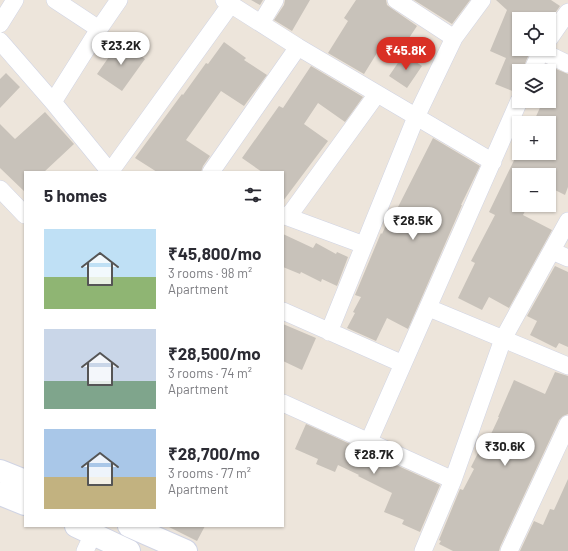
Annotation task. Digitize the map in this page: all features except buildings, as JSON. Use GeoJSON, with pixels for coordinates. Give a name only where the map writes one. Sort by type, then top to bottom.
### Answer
{"type":"FeatureCollection","features":[{"type":"Feature","properties":{"kind":"street"},"geometry":{"type":"LineString","coordinates":[[0,24],[15,0]]}},
{"type":"Feature","properties":{"kind":"street"},"geometry":{"type":"LineString","coordinates":[[55,0],[99,29]]}},
{"type":"Feature","properties":{"kind":"street"},"geometry":{"type":"LineString","coordinates":[[53,102],[119,0]]}},
{"type":"Feature","properties":{"kind":"street"},"geometry":{"type":"LineString","coordinates":[[261,23],[275,0]]}},
{"type":"Feature","properties":{"kind":"street"},"geometry":{"type":"LineString","coordinates":[[396,0],[454,38]]}},
{"type":"Feature","properties":{"kind":"street"},"geometry":{"type":"LineString","coordinates":[[329,332],[416,117],[454,38],[482,0]]}},
{"type":"Feature","properties":{"kind":"street"},"geometry":{"type":"LineString","coordinates":[[111,171],[228,2],[298,47],[493,162]]}},
{"type":"Feature","properties":{"kind":"street"},"geometry":{"type":"LineString","coordinates":[[556,29],[568,12]]}},
{"type":"Feature","properties":{"kind":"street"},"geometry":{"type":"LineString","coordinates":[[0,41],[53,102],[109,171]]}},
{"type":"Feature","properties":{"kind":"street"},"geometry":{"type":"LineString","coordinates":[[212,171],[298,47]]}},
{"type":"Feature","properties":{"kind":"street"},"geometry":{"type":"LineString","coordinates":[[556,55],[568,64]]}},
{"type":"Feature","properties":{"kind":"street"},"geometry":{"type":"LineString","coordinates":[[364,245],[285,216],[377,94]]}},
{"type":"Feature","properties":{"kind":"street"},"geometry":{"type":"LineString","coordinates":[[369,441],[516,108]]}},
{"type":"Feature","properties":{"kind":"street"},"geometry":{"type":"LineString","coordinates":[[0,189],[24,214]]}},
{"type":"Feature","properties":{"kind":"street"},"geometry":{"type":"LineString","coordinates":[[423,551],[453,480],[503,340],[568,221]]}},
{"type":"Feature","properties":{"kind":"street"},"geometry":{"type":"LineString","coordinates":[[552,251],[568,258]]}},
{"type":"Feature","properties":{"kind":"street"},"geometry":{"type":"LineString","coordinates":[[429,308],[568,366]]}},
{"type":"Feature","properties":{"kind":"street"},"geometry":{"type":"LineString","coordinates":[[284,311],[403,364]]}},
{"type":"Feature","properties":{"kind":"street"},"geometry":{"type":"LineString","coordinates":[[284,403],[453,480]]}},
{"type":"Feature","properties":{"kind":"street"},"geometry":{"type":"LineString","coordinates":[[509,551],[568,424]]}},
{"type":"Feature","properties":{"kind":"street"},"geometry":{"type":"LineString","coordinates":[[0,471],[24,481]]}},
{"type":"Feature","properties":{"kind":"street"},"geometry":{"type":"LineString","coordinates":[[0,494],[24,504]]}},
{"type":"Feature","properties":{"kind":"street"},"geometry":{"type":"LineString","coordinates":[[131,527],[186,551]]}},
{"type":"Feature","properties":{"kind":"street"},"geometry":{"type":"LineString","coordinates":[[85,537],[129,551]]}}]}
